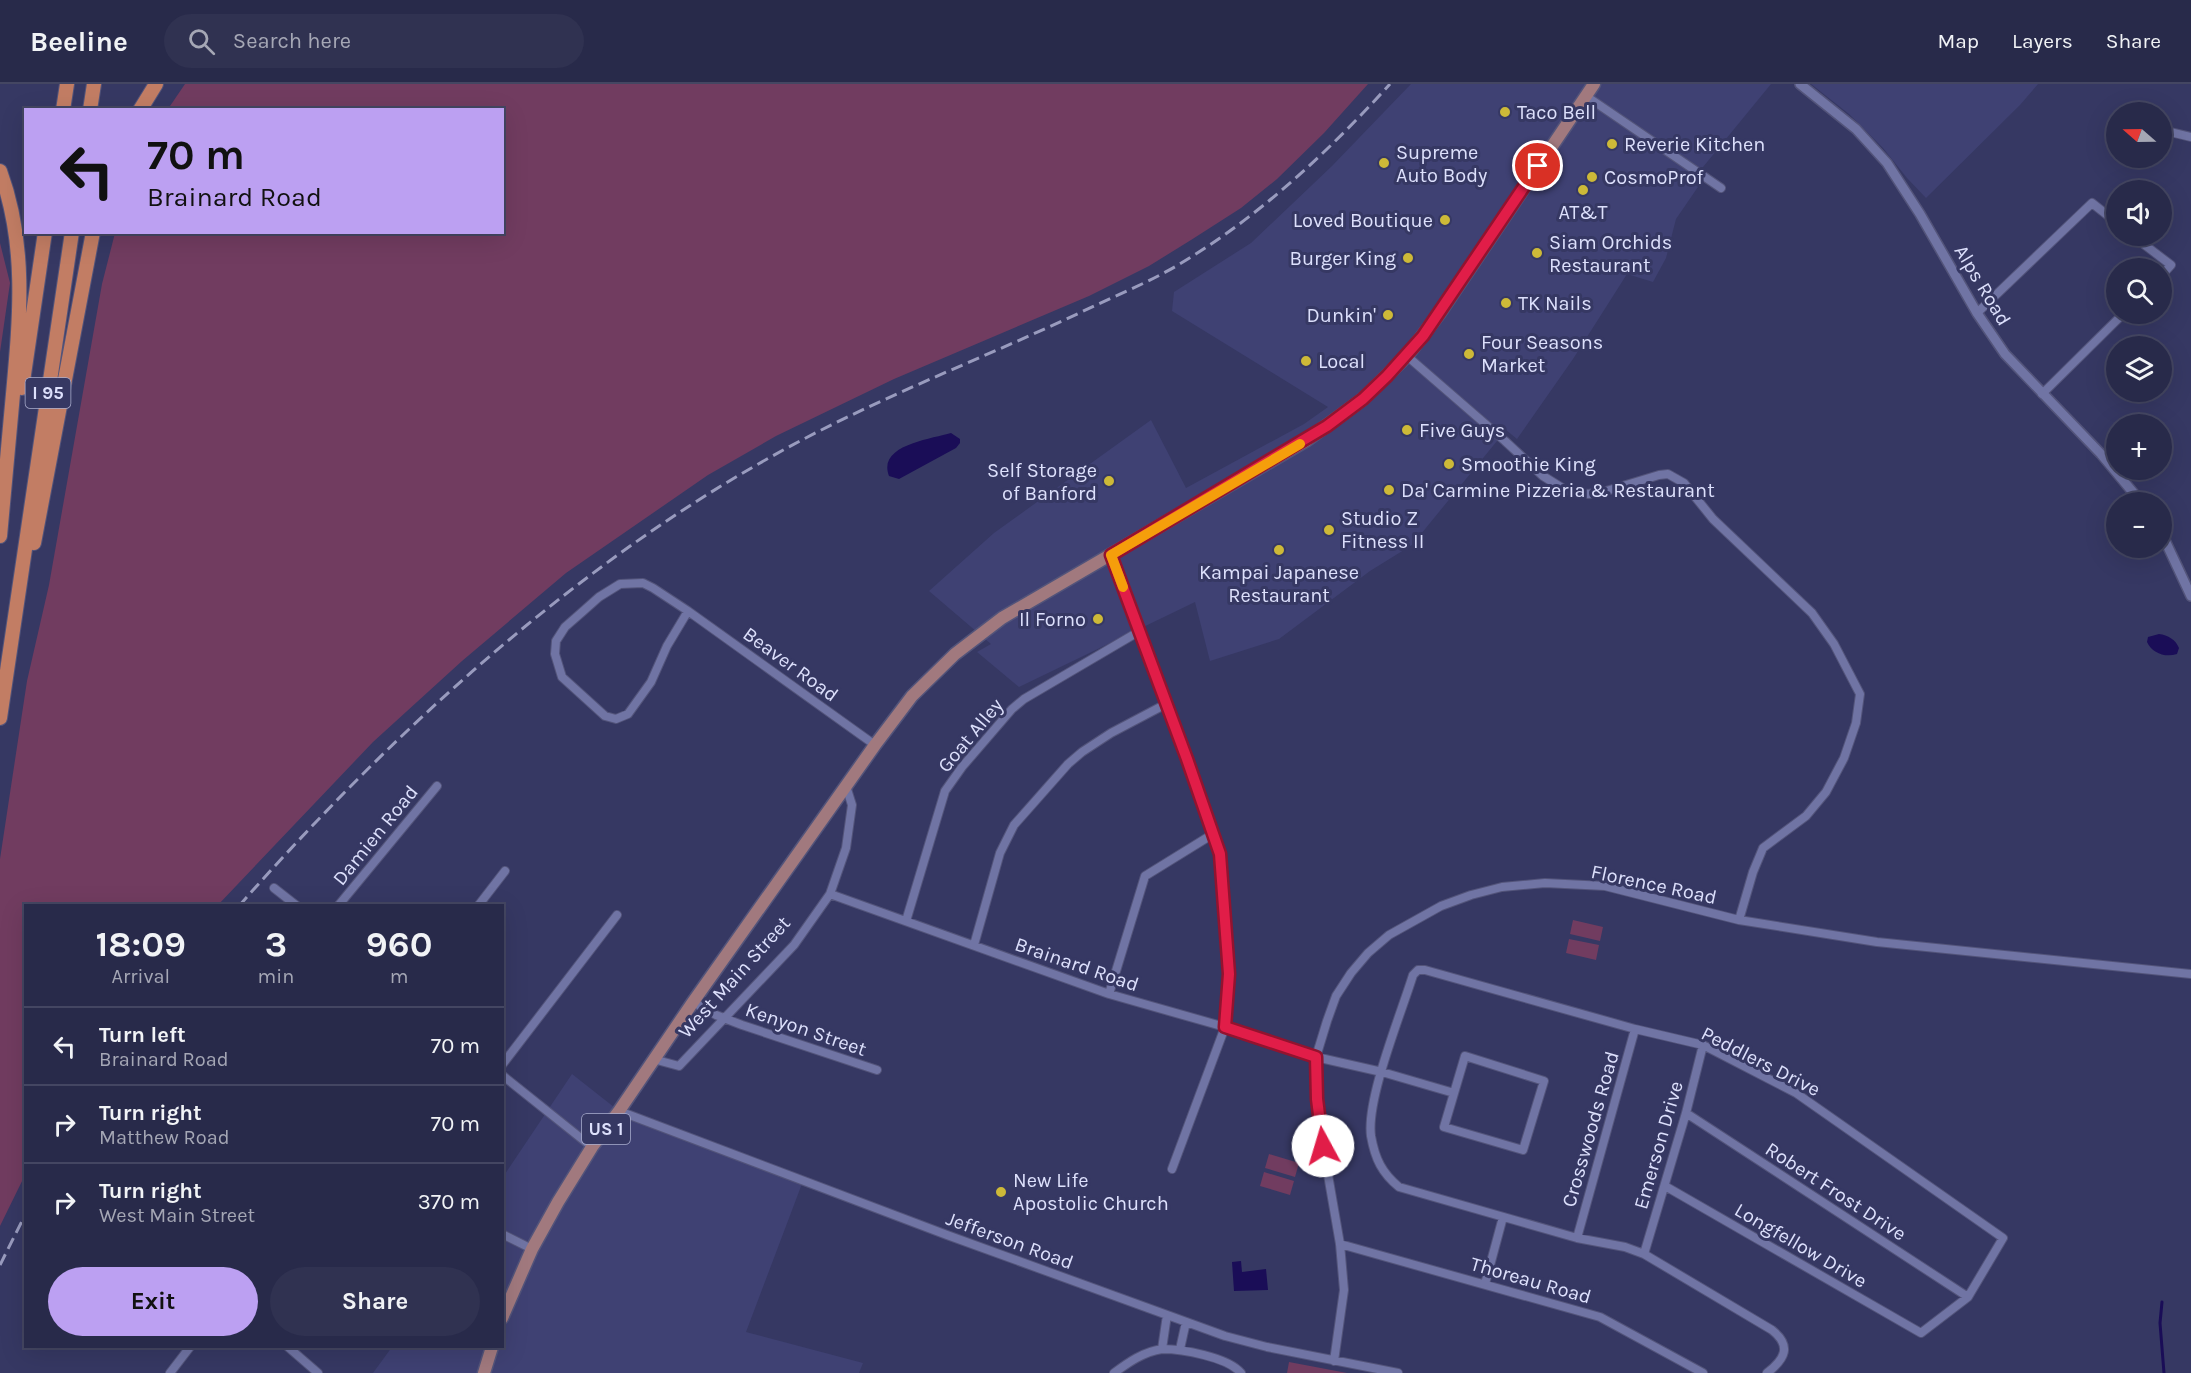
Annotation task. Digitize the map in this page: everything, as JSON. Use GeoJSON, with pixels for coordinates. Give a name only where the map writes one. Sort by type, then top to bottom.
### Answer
{"type":"FeatureCollection","features":[{"type":"Feature","properties":{"kind":"highway"},"geometry":{"type":"LineString","coordinates":[[62,108],[65,84]]}},
{"type":"Feature","properties":{"kind":"highway"},"geometry":{"type":"LineString","coordinates":[[90,108],[93,84]]}},
{"type":"Feature","properties":{"kind":"highway"},"geometry":{"type":"LineString","coordinates":[[141,108],[156,84]]}},
{"type":"Feature","properties":{"kind":"highway"},"geometry":{"type":"LineString","coordinates":[[0,171],[15,222],[21,285],[0,537]]}},
{"type":"Feature","properties":{"kind":"highway","name":"I 95"},"geometry":{"type":"LineString","coordinates":[[0,537],[45,234]]}},
{"type":"Feature","properties":{"kind":"highway","name":"I 95"},"geometry":{"type":"LineString","coordinates":[[0,717],[72,234]]}},
{"type":"Feature","properties":{"kind":"highway"},"geometry":{"type":"LineString","coordinates":[[6,680],[44,498],[93,234]]}},
{"type":"Feature","properties":{"kind":"main road","name":"West Main Street"},"geometry":{"type":"LineString","coordinates":[[504,1312],[532,1249],[592,1147],[619,1112],[653,1059],[875,745],[912,696],[955,654],[1002,618],[1327,426],[1363,399],[1407,356],[1450,299],[1594,84]]}},
{"type":"Feature","properties":{"kind":"main road"},"geometry":{"type":"LineString","coordinates":[[484,1373],[492,1348]]}},
{"type":"Feature","properties":{"kind":"street","name":"Alps Road"},"geometry":{"type":"LineString","coordinates":[[1800,84],[1856,129],[1887,163],[1920,214],[1977,314],[2005,354],[2101,454],[2133,492]]}},
{"type":"Feature","properties":{"kind":"street"},"geometry":{"type":"LineString","coordinates":[[1586,96],[1721,188]]}},
{"type":"Feature","properties":{"kind":"street"},"geometry":{"type":"LineString","coordinates":[[2172,132],[2191,137]]}},
{"type":"Feature","properties":{"kind":"street"},"geometry":{"type":"LineString","coordinates":[[1977,314],[2092,203],[2106,214]]}},
{"type":"Feature","properties":{"kind":"street"},"geometry":{"type":"LineString","coordinates":[[2146,246],[2162,258]]}},
{"type":"Feature","properties":{"kind":"street"},"geometry":{"type":"LineString","coordinates":[[2042,394],[2113,324]]}},
{"type":"Feature","properties":{"kind":"street"},"geometry":{"type":"LineString","coordinates":[[1407,356],[1543,476],[1567,491],[1588,494],[1603,492],[1659,475],[1668,474],[1677,478],[1713,519],[1812,613],[1834,644],[1860,694],[1856,723],[1844,758],[1826,792],[1806,816],[1763,848],[1753,872],[1739,920]]}},
{"type":"Feature","properties":{"kind":"street"},"geometry":{"type":"LineString","coordinates":[[1111,555],[1213,834],[1221,866],[1229,974],[1225,1027],[1172,1169]]}},
{"type":"Feature","properties":{"kind":"street"},"geometry":{"type":"LineString","coordinates":[[2172,555],[2191,596]]}},
{"type":"Feature","properties":{"kind":"street","name":"Beaver Road"},"geometry":{"type":"LineString","coordinates":[[688,611],[672,637],[651,682],[628,714],[616,719],[605,716],[562,677],[555,654],[556,640],[565,627],[599,597],[620,584],[643,583],[688,611],[875,745]]}},
{"type":"Feature","properties":{"kind":"street","name":"Goat Alley"},"geometry":{"type":"LineString","coordinates":[[906,921],[941,800],[957,772],[1012,709],[1024,699],[1138,632]]}},
{"type":"Feature","properties":{"kind":"street"},"geometry":{"type":"LineString","coordinates":[[974,945],[1000,853],[1014,825],[1068,764],[1082,752],[1111,733],[1166,704]]}},
{"type":"Feature","properties":{"kind":"street","name":"Damien Road"},"geometry":{"type":"LineString","coordinates":[[340,904],[437,786]]}},
{"type":"Feature","properties":{"kind":"street","name":"West Main Street"},"geometry":{"type":"LineString","coordinates":[[653,1059],[679,1066],[794,945],[830,894],[846,848],[852,805],[846,786]]}},
{"type":"Feature","properties":{"kind":"street"},"geometry":{"type":"LineString","coordinates":[[1109,994],[1145,876],[1213,834]]}},
{"type":"Feature","properties":{"kind":"street"},"geometry":{"type":"LineString","coordinates":[[480,904],[505,871]]}},
{"type":"Feature","properties":{"kind":"street","name":"Florence Road"},"geometry":{"type":"LineString","coordinates":[[1334,1361],[1344,1290],[1340,1244],[1317,1099],[1316,1057],[1336,996],[1351,973],[1368,953],[1389,935],[1416,919],[1471,895],[1502,887],[1545,883],[1605,886],[1739,920],[1877,942],[2191,974]]}},
{"type":"Feature","properties":{"kind":"street"},"geometry":{"type":"LineString","coordinates":[[274,888],[294,904]]}},
{"type":"Feature","properties":{"kind":"street","name":"Brainard Road"},"geometry":{"type":"LineString","coordinates":[[830,894],[1109,994],[1225,1027],[1316,1057]]}},
{"type":"Feature","properties":{"kind":"street"},"geometry":{"type":"LineString","coordinates":[[504,1062],[617,915]]}},
{"type":"Feature","properties":{"kind":"street","name":"Peddlers Drive"},"geometry":{"type":"LineString","coordinates":[[1767,1373],[1779,1364],[1785,1349],[1782,1338],[1644,1254],[1625,1247],[1577,1238],[1400,1187],[1386,1176],[1376,1156],[1371,1134],[1372,1110],[1413,975],[1418,970],[1425,970],[1635,1029],[1703,1045],[1796,1093],[2003,1238],[1968,1297],[1921,1333]]}},
{"type":"Feature","properties":{"kind":"street","name":"Kenyon Street"},"geometry":{"type":"LineString","coordinates":[[693,1002],[725,1018],[877,1070]]}},
{"type":"Feature","properties":{"kind":"street","name":"Crosswoods Road"},"geometry":{"type":"LineString","coordinates":[[1577,1238],[1635,1029]]}},
{"type":"Feature","properties":{"kind":"street","name":"Emerson Drive"},"geometry":{"type":"LineString","coordinates":[[1644,1254],[1686,1113],[1703,1045]]}},
{"type":"Feature","properties":{"kind":"street"},"geometry":{"type":"LineString","coordinates":[[1465,1056],[1544,1081],[1523,1150],[1444,1127],[1454,1093],[1465,1056]]}},
{"type":"Feature","properties":{"kind":"street"},"geometry":{"type":"LineString","coordinates":[[1316,1057],[1382,1072],[1454,1093]]}},
{"type":"Feature","properties":{"kind":"street"},"geometry":{"type":"LineString","coordinates":[[504,1077],[592,1147]]}},
{"type":"Feature","properties":{"kind":"street","name":"Jefferson Road"},"geometry":{"type":"LineString","coordinates":[[619,1112],[1225,1336],[1267,1347],[1398,1373]]}},
{"type":"Feature","properties":{"kind":"street","name":"Robert Frost Drive"},"geometry":{"type":"LineString","coordinates":[[1686,1113],[1968,1297]]}},
{"type":"Feature","properties":{"kind":"street","name":"Longfellow Drive"},"geometry":{"type":"LineString","coordinates":[[1665,1186],[1921,1333]]}},
{"type":"Feature","properties":{"kind":"street"},"geometry":{"type":"LineString","coordinates":[[1485,1284],[1503,1217]]}},
{"type":"Feature","properties":{"kind":"street"},"geometry":{"type":"LineString","coordinates":[[504,1235],[532,1249]]}},
{"type":"Feature","properties":{"kind":"street","name":"Thoreau Road"},"geometry":{"type":"LineString","coordinates":[[1340,1244],[1600,1317],[1703,1373]]}},
{"type":"Feature","properties":{"kind":"street"},"geometry":{"type":"LineString","coordinates":[[1162,1349],[1167,1315]]}},
{"type":"Feature","properties":{"kind":"street"},"geometry":{"type":"LineString","coordinates":[[1180,1349],[1186,1322]]}},
{"type":"Feature","properties":{"kind":"street"},"geometry":{"type":"LineString","coordinates":[[170,1373],[189,1348]]}},
{"type":"Feature","properties":{"kind":"street"},"geometry":{"type":"LineString","coordinates":[[289,1348],[318,1373]]}},
{"type":"Feature","properties":{"kind":"street"},"geometry":{"type":"LineString","coordinates":[[1114,1373],[1150,1351],[1162,1349],[1180,1349],[1229,1364],[1241,1373]]}},
{"type":"Feature","properties":{"kind":"shaded area"},"geometry":{"type":"Polygon","coordinates":[[[185,84],[1368,84],[1324,133],[1277,179],[1241,208],[1149,266],[1089,296],[894,379],[776,436],[708,475],[566,573],[462,661],[373,742],[219,904],[24,904],[24,1177],[0,1226],[0,859],[27,681],[49,585],[102,284],[115,234],[504,234],[504,108],[169,108],[185,84]]]}},
{"type":"Feature","properties":{"kind":"shaded area"},"geometry":{"type":"Polygon","coordinates":[[[1411,84],[1771,84],[1694,178],[1700,184],[1676,219],[1666,258],[1653,282],[1627,274],[1573,359],[1517,439],[1506,430],[1412,545],[1370,571],[1279,639],[1210,661],[1195,602],[1019,687],[977,652],[991,644],[929,591],[994,533],[1151,420],[1186,488],[1304,424],[1328,407],[1172,311],[1174,292],[1251,243],[1332,166],[1411,84]]]}},
{"type":"Feature","properties":{"kind":"shaded area"},"geometry":{"type":"Polygon","coordinates":[[[1811,84],[2038,84],[2020,105],[1926,198],[1883,148],[1849,114],[1811,84]]]}},
{"type":"Feature","properties":{"kind":"shaded area"},"geometry":{"type":"Polygon","coordinates":[[[0,243],[10,283],[0,352],[0,243]]]}},
{"type":"Feature","properties":{"kind":"shaded area"},"geometry":{"type":"Polygon","coordinates":[[[951,433],[960,439],[956,448],[899,479],[889,476],[887,465],[898,450],[919,441],[951,433]]]}},
{"type":"Feature","properties":{"kind":"shaded area"},"geometry":{"type":"Polygon","coordinates":[[[2159,634],[2176,643],[2179,648],[2177,654],[2164,655],[2152,649],[2147,642],[2148,637],[2159,634]]]}},
{"type":"Feature","properties":{"kind":"shaded area"},"geometry":{"type":"Polygon","coordinates":[[[1573,920],[1603,927],[1600,941],[1570,934],[1573,920]]]}},
{"type":"Feature","properties":{"kind":"shaded area"},"geometry":{"type":"Polygon","coordinates":[[[1569,939],[1599,945],[1596,960],[1566,953],[1569,939]]]}},
{"type":"Feature","properties":{"kind":"shaded area"},"geometry":{"type":"Polygon","coordinates":[[[572,1074],[619,1111],[803,1181],[746,1332],[863,1363],[859,1373],[373,1373],[391,1348],[504,1348],[504,1176],[572,1074]]]}},
{"type":"Feature","properties":{"kind":"shaded area"},"geometry":{"type":"Polygon","coordinates":[[[1269,1154],[1299,1163],[1295,1177],[1265,1168],[1269,1154]]]}},
{"type":"Feature","properties":{"kind":"shaded area"},"geometry":{"type":"Polygon","coordinates":[[[1264,1172],[1294,1181],[1290,1195],[1260,1186],[1264,1172]]]}},
{"type":"Feature","properties":{"kind":"shaded area"},"geometry":{"type":"Polygon","coordinates":[[[1241,1261],[1242,1272],[1266,1269],[1268,1290],[1234,1291],[1232,1262],[1241,1261]]]}},
{"type":"Feature","properties":{"kind":"shaded area"},"geometry":{"type":"Polygon","coordinates":[[[1289,1362],[1347,1373],[1287,1373],[1289,1362]]]}},
{"type":"Feature","properties":{"kind":"waterway"},"geometry":{"type":"LineString","coordinates":[[2162,1302],[2160,1323],[2164,1373]]}},
{"type":"Feature","properties":{"kind":"railway"},"geometry":{"type":"LineString","coordinates":[[241,904],[361,776],[426,713],[494,653],[636,542],[710,493],[824,428],[1126,292],[1178,265],[1236,226],[1291,182],[1342,135],[1390,84]]}},
{"type":"Feature","properties":{"kind":"railway"},"geometry":{"type":"LineString","coordinates":[[0,1265],[24,1217]]}},
{"type":"Feature","properties":{"kind":"slow traffic"},"geometry":{"type":"LineString","coordinates":[[1123,587],[1111,555],[1300,444]]}},
{"type":"Feature","properties":{"kind":"place","name":"Taco Bell"},"geometry":{"type":"Point","coordinates":[1505,112]}},
{"type":"Feature","properties":{"kind":"place","name":"Reverie Kitchen"},"geometry":{"type":"Point","coordinates":[1612,144]}},
{"type":"Feature","properties":{"kind":"place","name":"Supreme Auto Body"},"geometry":{"type":"Point","coordinates":[1384,163]}},
{"type":"Feature","properties":{"kind":"place","name":"CosmoProf"},"geometry":{"type":"Point","coordinates":[1592,177]}},
{"type":"Feature","properties":{"kind":"place","name":"AT&T"},"geometry":{"type":"Point","coordinates":[1583,190]}},
{"type":"Feature","properties":{"kind":"place","name":"Loved Boutique"},"geometry":{"type":"Point","coordinates":[1445,220]}},
{"type":"Feature","properties":{"kind":"place","name":"Siam Orchids Restaurant"},"geometry":{"type":"Point","coordinates":[1537,253]}},
{"type":"Feature","properties":{"kind":"place","name":"Burger King"},"geometry":{"type":"Point","coordinates":[1408,258]}},
{"type":"Feature","properties":{"kind":"place","name":"TK Nails"},"geometry":{"type":"Point","coordinates":[1506,303]}},
{"type":"Feature","properties":{"kind":"place","name":"Dunkin'"},"geometry":{"type":"Point","coordinates":[1388,315]}},
{"type":"Feature","properties":{"kind":"place","name":"Four Seasons Market"},"geometry":{"type":"Point","coordinates":[1469,354]}},
{"type":"Feature","properties":{"kind":"place","name":"Local"},"geometry":{"type":"Point","coordinates":[1306,361]}},
{"type":"Feature","properties":{"kind":"place","name":"Five Guys"},"geometry":{"type":"Point","coordinates":[1407,430]}},
{"type":"Feature","properties":{"kind":"place","name":"Smoothie King"},"geometry":{"type":"Point","coordinates":[1449,464]}},
{"type":"Feature","properties":{"kind":"place","name":"Self Storage of Banford"},"geometry":{"type":"Point","coordinates":[1109,481]}},
{"type":"Feature","properties":{"kind":"place","name":"Da' Carmine Pizzeria & Restaurant"},"geometry":{"type":"Point","coordinates":[1389,490]}},
{"type":"Feature","properties":{"kind":"place","name":"Studio Z Fitness II"},"geometry":{"type":"Point","coordinates":[1329,530]}},
{"type":"Feature","properties":{"kind":"place","name":"Kampai Japanese Restaurant"},"geometry":{"type":"Point","coordinates":[1279,550]}},
{"type":"Feature","properties":{"kind":"place","name":"Il Forno"},"geometry":{"type":"Point","coordinates":[1098,619]}},
{"type":"Feature","properties":{"kind":"place","name":"New Life Apostolic Church"},"geometry":{"type":"Point","coordinates":[1001,1192]}},
{"type":"Feature","properties":{"kind":"route"},"geometry":{"type":"LineString","coordinates":[[1323,1146],[1317,1099],[1316,1057],[1225,1027],[1229,974],[1220,854],[1111,555],[1307,440],[1363,399],[1407,356],[1423,336],[1538,166]]}}]}
